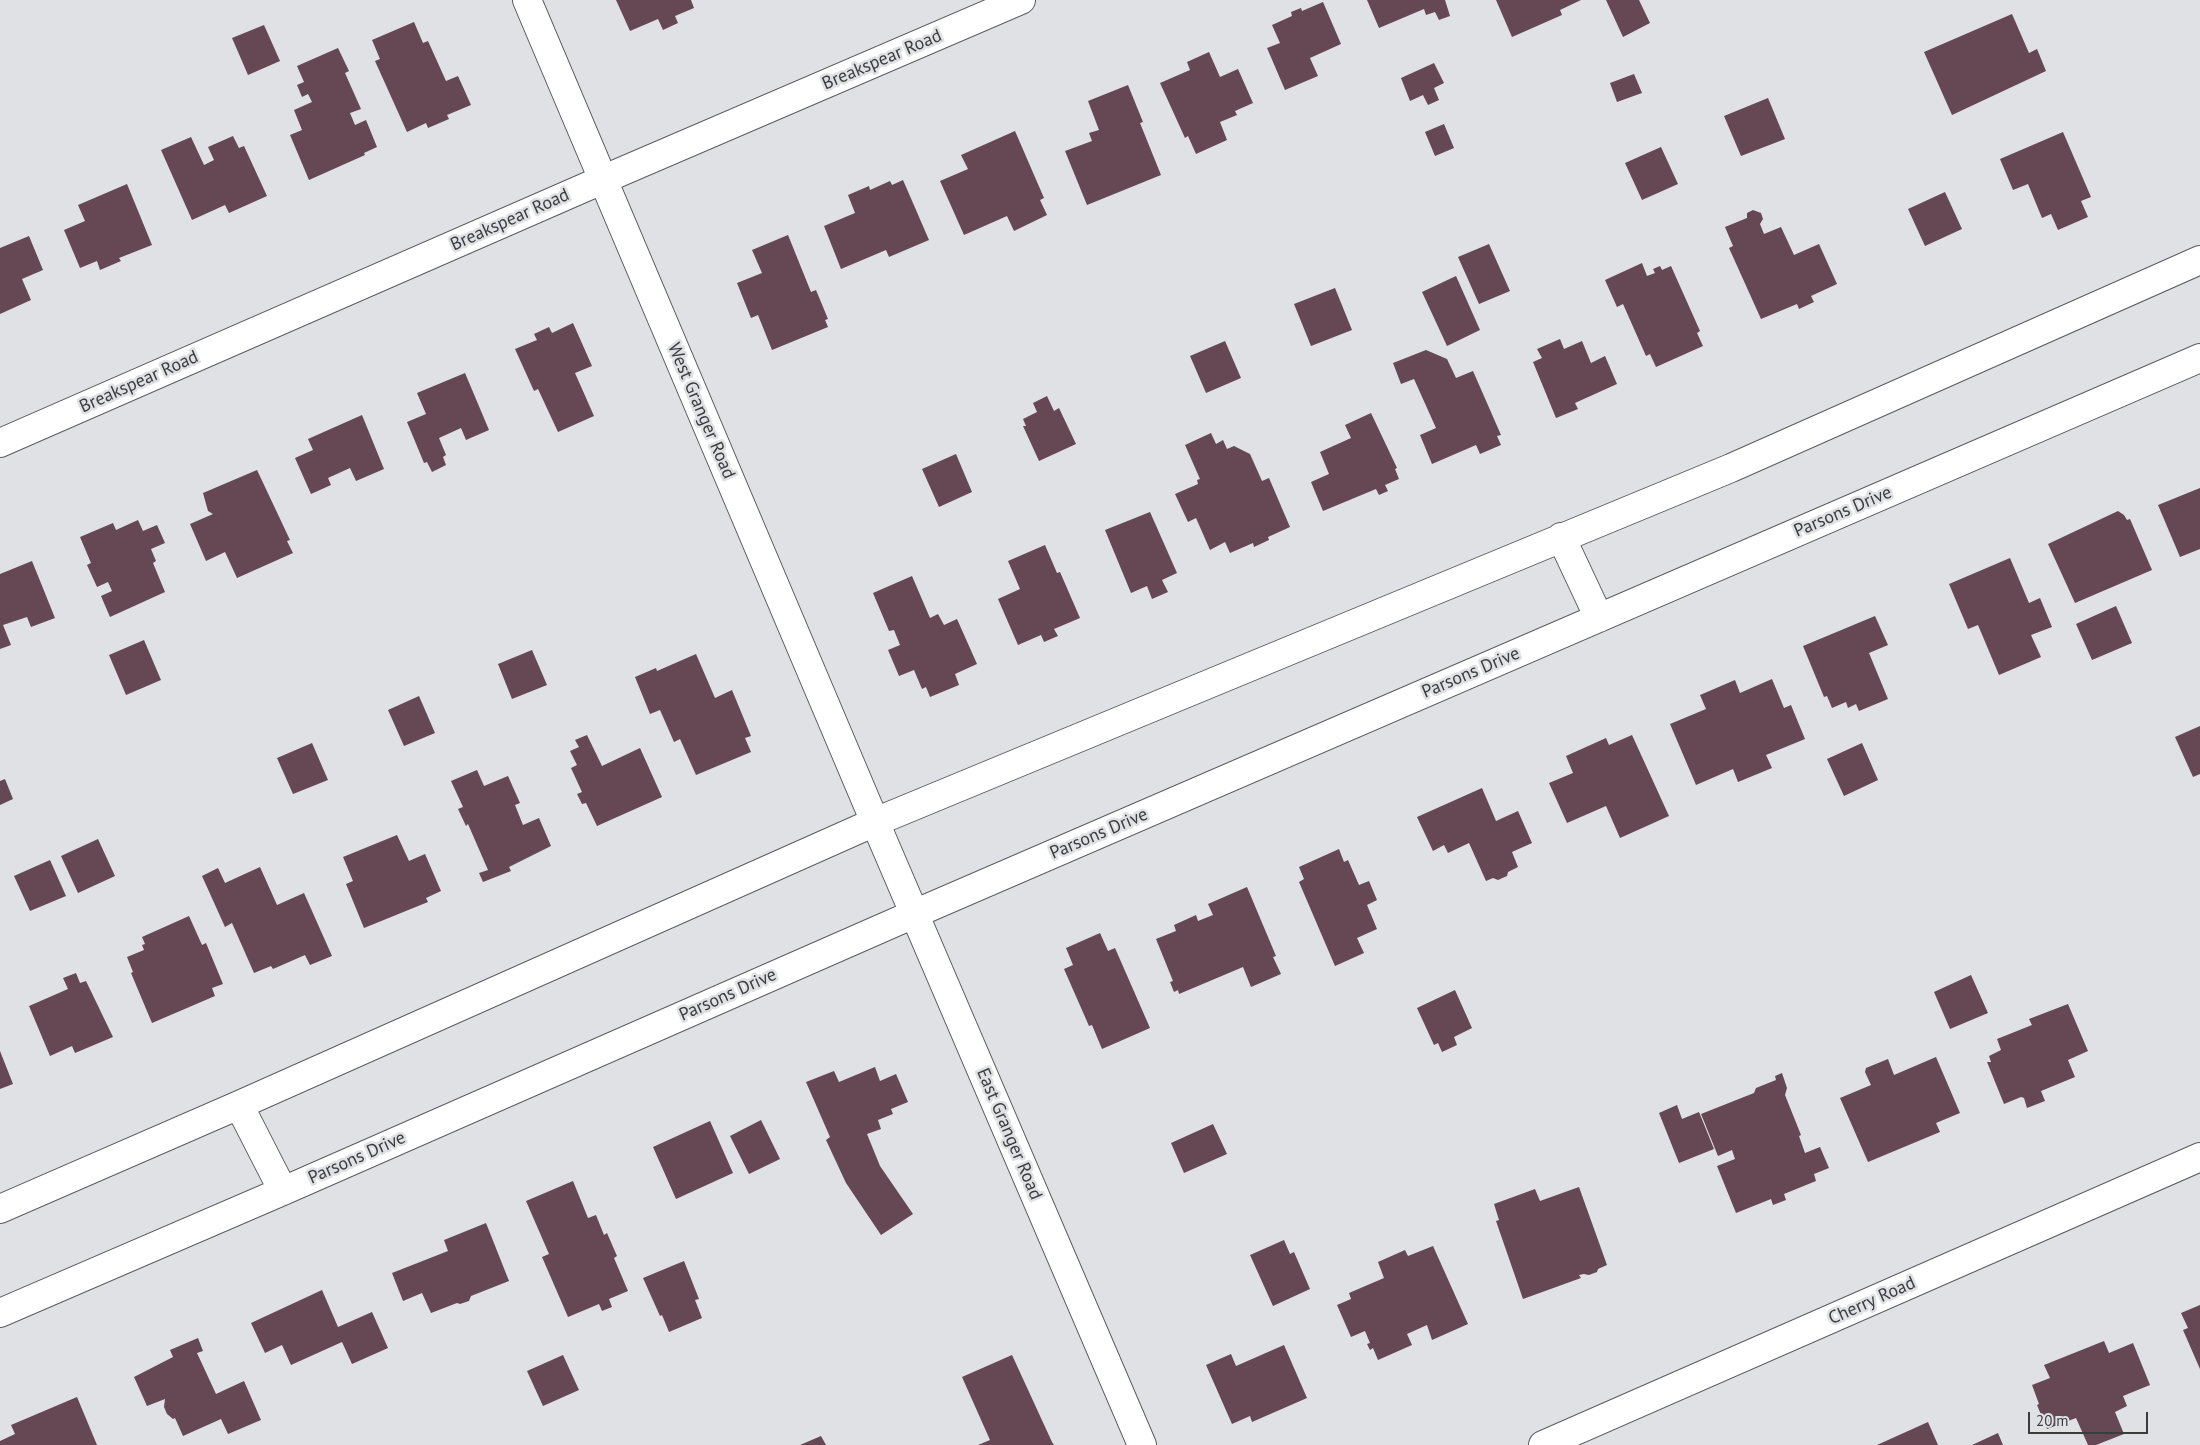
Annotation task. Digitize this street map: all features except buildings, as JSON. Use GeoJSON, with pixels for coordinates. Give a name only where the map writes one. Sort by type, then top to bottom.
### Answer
{"type":"FeatureCollection","features":[{"type":"Feature","properties":{"kind":"street","name":"West Granger Road"},"geometry":{"type":"LineString","coordinates":[[527,0],[875,822]]}},
{"type":"Feature","properties":{"kind":"street","name":"Breakspear Road"},"geometry":{"type":"LineString","coordinates":[[0,443],[602,180],[1021,0]]}},
{"type":"Feature","properties":{"kind":"street"},"geometry":{"type":"LineString","coordinates":[[0,1209],[239,1106],[875,822],[1731,468],[2200,260]]}},
{"type":"Feature","properties":{"kind":"street","name":"Parsons Drive"},"geometry":{"type":"LineString","coordinates":[[0,1313],[914,914],[2200,358]]}},
{"type":"Feature","properties":{"kind":"street"},"geometry":{"type":"LineString","coordinates":[[1561,537],[1599,618]]}},
{"type":"Feature","properties":{"kind":"street","name":"East Granger Road"},"geometry":{"type":"LineString","coordinates":[[875,822],[1142,1445]]}},
{"type":"Feature","properties":{"kind":"street"},"geometry":{"type":"LineString","coordinates":[[239,1106],[283,1191]]}},
{"type":"Feature","properties":{"kind":"street","name":"Cherry Road"},"geometry":{"type":"LineString","coordinates":[[1543,1445],[2200,1157]]}}]}
